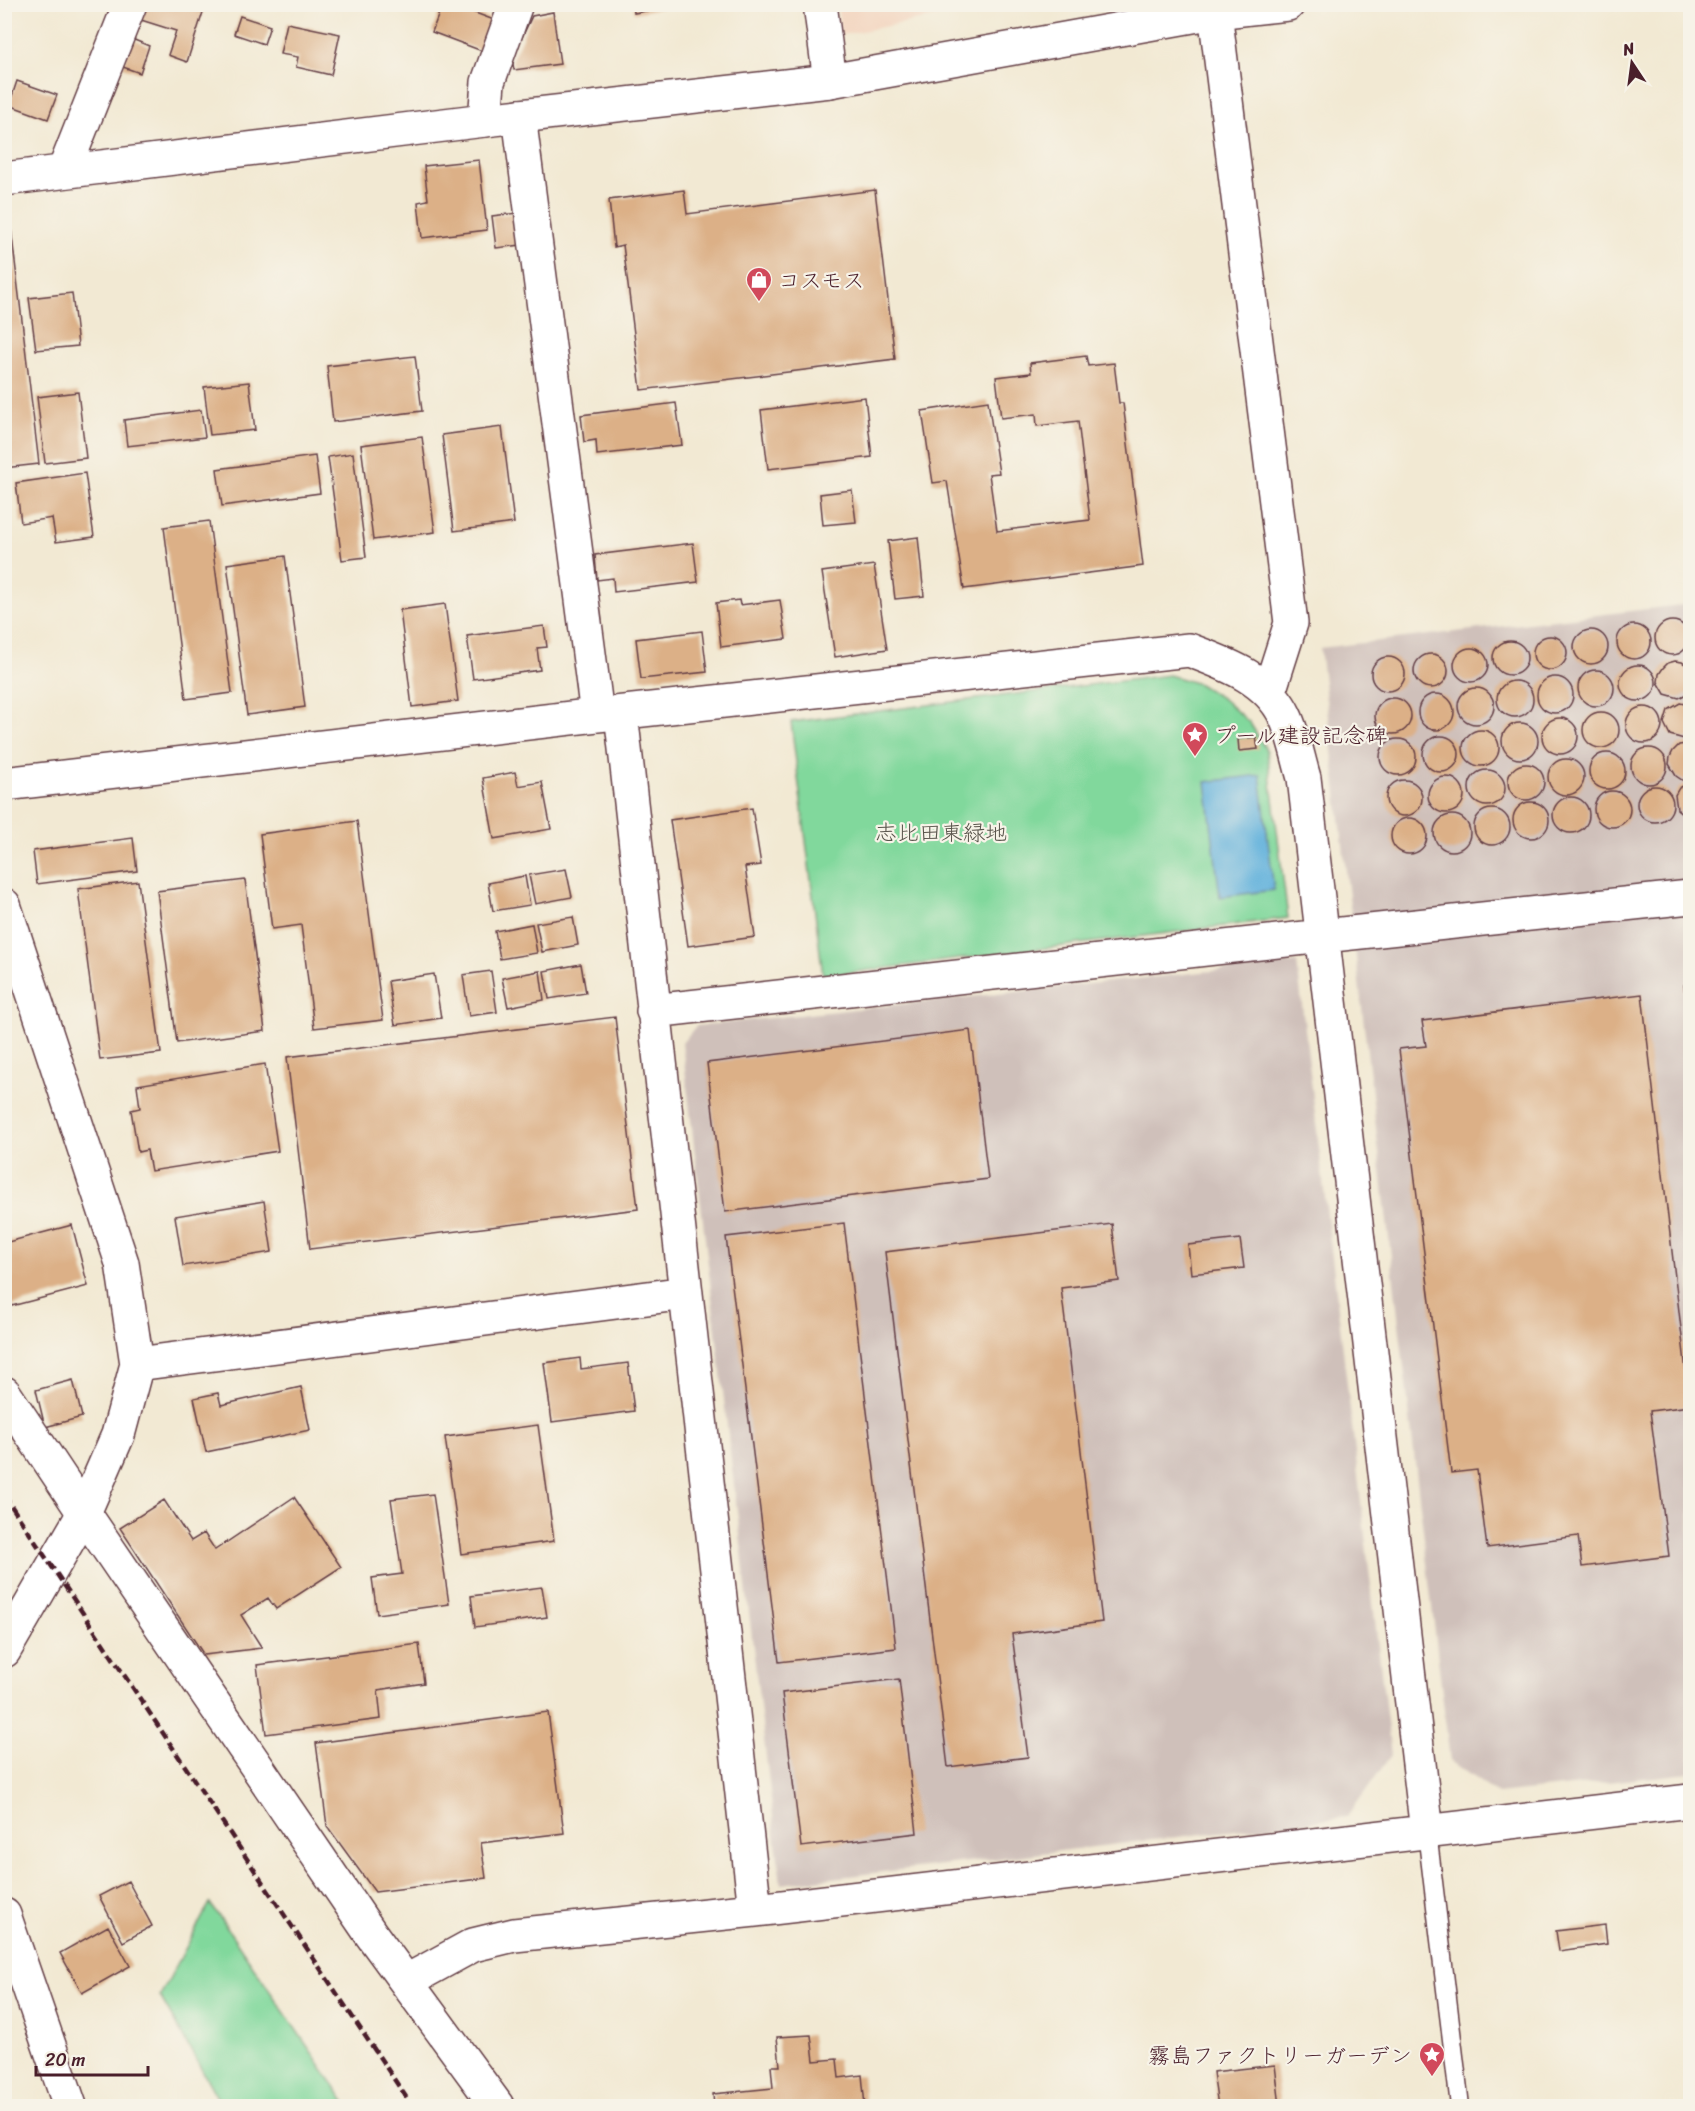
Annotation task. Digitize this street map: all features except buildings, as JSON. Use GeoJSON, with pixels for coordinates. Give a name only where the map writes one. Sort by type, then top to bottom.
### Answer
{"type":"FeatureCollection","features":[{"type":"Feature","properties":{"kind":"street"},"geometry":{"type":"LineString","coordinates":[[64,171],[130,4]]}},
{"type":"Feature","properties":{"kind":"street"},"geometry":{"type":"LineString","coordinates":[[485,120],[488,82],[516,4]]}},
{"type":"Feature","properties":{"kind":"street"},"geometry":{"type":"LineString","coordinates":[[820,4],[830,81]]}},
{"type":"Feature","properties":{"kind":"street"},"geometry":{"type":"LineString","coordinates":[[4,179],[485,120],[830,81],[1215,12],[1288,4]]}},
{"type":"Feature","properties":{"kind":"street"},"geometry":{"type":"LineString","coordinates":[[1215,12],[1291,623],[1269,692]]}},
{"type":"Feature","properties":{"kind":"street"},"geometry":{"type":"LineString","coordinates":[[519,116],[653,1011],[755,1910]]}},
{"type":"Feature","properties":{"kind":"street"},"geometry":{"type":"LineString","coordinates":[[4,784],[1189,650],[1234,667],[1269,692],[1285,716],[1304,778],[1426,1832]]}},
{"type":"Feature","properties":{"kind":"street"},"geometry":{"type":"LineString","coordinates":[[653,1011],[1690,897]]}},
{"type":"Feature","properties":{"kind":"street"},"geometry":{"type":"LineString","coordinates":[[4,905],[122,1263],[137,1364],[118,1435],[84,1513],[4,1651]]}},
{"type":"Feature","properties":{"kind":"street"},"geometry":{"type":"LineString","coordinates":[[137,1364],[686,1293]]}},
{"type":"Feature","properties":{"kind":"street"},"geometry":{"type":"LineString","coordinates":[[4,1393],[371,1934],[497,2106]]}},
{"type":"Feature","properties":{"kind":"street"},"geometry":{"type":"LineString","coordinates":[[407,1981],[473,1945],[514,1935],[755,1910],[1690,1800]]}},
{"type":"Feature","properties":{"kind":"street"},"geometry":{"type":"LineString","coordinates":[[4,1916],[70,2106]]}},
{"type":"Feature","properties":{"kind":"lane"},"geometry":{"type":"LineString","coordinates":[[1426,1832],[1460,2106]]}},
{"type":"Feature","properties":{"kind":"shaded area"},"geometry":{"type":"Polygon","coordinates":[[[837,4],[997,5],[841,35],[837,4]]]}},
{"type":"Feature","properties":{"kind":"shaded area"},"geometry":{"type":"Polygon","coordinates":[[[1690,604],[1690,1773],[1497,1794],[1450,1761],[1320,648],[1690,604]]]}},
{"type":"Feature","properties":{"kind":"shaded area"},"geometry":{"type":"Polygon","coordinates":[[[1297,962],[1391,1755],[1347,1817],[781,1884],[682,1043],[696,1026],[1297,962]]]}},
{"type":"Feature","properties":{"kind":"green space","name":"志比田東緑地"},"geometry":{"type":"Polygon","coordinates":[[[1169,675],[1199,684],[1223,699],[1250,723],[1267,751],[1288,918],[823,976],[791,722],[1169,675]]]}},
{"type":"Feature","properties":{"kind":"green space"},"geometry":{"type":"Polygon","coordinates":[[[210,1903],[346,2103],[339,2106],[222,2106],[160,1996],[210,1903]]]}},
{"type":"Feature","properties":{"kind":"water"},"geometry":{"type":"Polygon","coordinates":[[[1260,775],[1274,890],[1220,897],[1206,782],[1260,775]]]}},
{"type":"Feature","properties":{"kind":"railway"},"geometry":{"type":"LineString","coordinates":[[4,1495],[412,2106]]}},
{"type":"Feature","properties":{"kind":"place","name":"コスモス"},"geometry":{"type":"Point","coordinates":[759,303]}},
{"type":"Feature","properties":{"kind":"place","name":"プール建設記念碑"},"geometry":{"type":"Point","coordinates":[1195,758]}},
{"type":"Feature","properties":{"kind":"place","name":"霧島ファクトリーガーデン"},"geometry":{"type":"Point","coordinates":[1432,2078]}}]}
